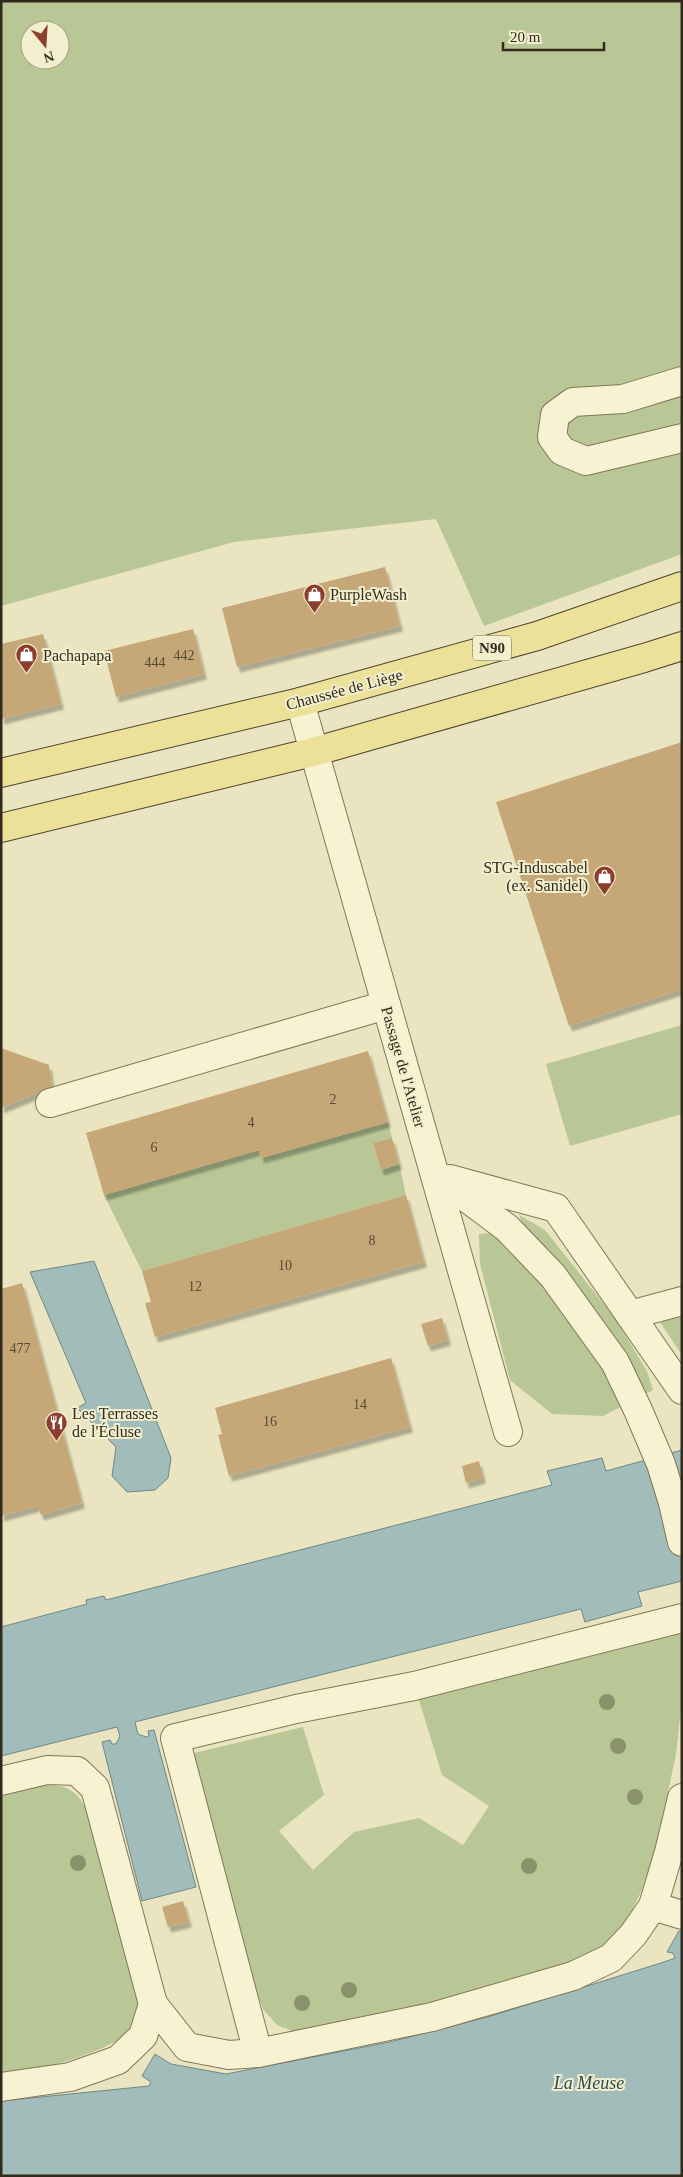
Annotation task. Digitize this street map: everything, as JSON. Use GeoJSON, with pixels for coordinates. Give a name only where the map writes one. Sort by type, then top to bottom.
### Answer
{"type":"FeatureCollection","features":[{"type":"Feature","properties":{"kind":"main road","name":"Chaussée de Liège"},"geometry":{"type":"LineString","coordinates":[[1,773],[300,702],[537,636],[682,586]]}},
{"type":"Feature","properties":{"kind":"main road"},"geometry":{"type":"LineString","coordinates":[[1,828],[313,752],[682,646]]}},
{"type":"Feature","properties":{"kind":"street"},"geometry":{"type":"LineString","coordinates":[[682,381],[623,399],[573,402],[554,415],[552,437],[562,451],[586,461],[682,438]]}},
{"type":"Feature","properties":{"kind":"street","name":"Passage de l'Atelier"},"geometry":{"type":"LineString","coordinates":[[300,702],[508,1432]]}},
{"type":"Feature","properties":{"kind":"street"},"geometry":{"type":"LineString","coordinates":[[50,1103],[386,1005]]}},
{"type":"Feature","properties":{"kind":"street"},"geometry":{"type":"LineString","coordinates":[[434,1174],[507,1228],[553,1276],[614,1362],[638,1410],[661,1464],[682,1542]]}},
{"type":"Feature","properties":{"kind":"street"},"geometry":{"type":"LineString","coordinates":[[434,1174],[556,1208],[682,1390]]}},
{"type":"Feature","properties":{"kind":"street"},"geometry":{"type":"LineString","coordinates":[[630,1314],[682,1302]]}},
{"type":"Feature","properties":{"kind":"street"},"geometry":{"type":"LineString","coordinates":[[258,2053],[175,1738],[296,1709],[414,1686],[682,1618]]}},
{"type":"Feature","properties":{"kind":"street"},"geometry":{"type":"LineString","coordinates":[[1,1781],[47,1770],[77,1771],[95,1788],[153,2004],[187,2047],[229,2055],[258,2053],[432,2017],[573,1976],[611,1958],[633,1935],[653,1906],[682,1798]]}},
{"type":"Feature","properties":{"kind":"street"},"geometry":{"type":"LineString","coordinates":[[653,1906],[682,1915]]}},
{"type":"Feature","properties":{"kind":"street"},"geometry":{"type":"LineString","coordinates":[[1,2088],[70,2076],[118,2060],[143,2036],[153,2004]]}},
{"type":"Feature","properties":{"kind":"green space"},"geometry":{"type":"Polygon","coordinates":[[[1,1],[682,1],[682,554],[484,626],[436,519],[234,542],[1,606],[1,1]]]}},
{"type":"Feature","properties":{"kind":"green space"},"geometry":{"type":"Polygon","coordinates":[[[682,1025],[682,1114],[570,1146],[546,1064],[682,1025]]]}},
{"type":"Feature","properties":{"kind":"green space"},"geometry":{"type":"Polygon","coordinates":[[[388,1122],[392,1138],[373,1143],[381,1170],[399,1164],[406,1195],[142,1271],[104,1195],[259,1150],[261,1158],[388,1122]]]}},
{"type":"Feature","properties":{"kind":"green space"},"geometry":{"type":"Polygon","coordinates":[[[519,1215],[545,1230],[615,1318],[647,1371],[653,1390],[603,1416],[552,1414],[510,1380],[480,1264],[479,1234],[491,1233],[513,1256],[529,1238],[519,1215]]]}},
{"type":"Feature","properties":{"kind":"green space"},"geometry":{"type":"Polygon","coordinates":[[[682,1316],[682,1355],[660,1322],[682,1316]]]}},
{"type":"Feature","properties":{"kind":"green space"},"geometry":{"type":"Polygon","coordinates":[[[680,1631],[682,1700],[676,1754],[656,1849],[641,1892],[623,1928],[605,1946],[583,1958],[546,1973],[367,2020],[300,2034],[277,2025],[263,2009],[249,1971],[190,1754],[303,1727],[324,1795],[279,1831],[313,1870],[354,1832],[419,1818],[463,1845],[489,1806],[442,1775],[418,1697],[680,1631]]]}},
{"type":"Feature","properties":{"kind":"green space"},"geometry":{"type":"Polygon","coordinates":[[[44,1785],[60,1786],[76,1794],[88,1813],[139,2005],[138,2012],[131,2030],[118,2040],[86,2054],[48,2067],[1,2076],[1,1796],[44,1785]]]}},
{"type":"Feature","properties":{"kind":"water"},"geometry":{"type":"Polygon","coordinates":[[[94,1261],[171,1458],[168,1478],[155,1490],[127,1492],[112,1476],[116,1447],[77,1408],[86,1403],[30,1272],[94,1261]]]}},
{"type":"Feature","properties":{"kind":"water"},"geometry":{"type":"Polygon","coordinates":[[[682,1450],[682,1581],[638,1592],[642,1606],[585,1622],[581,1609],[135,1722],[138,1734],[146,1737],[149,1736],[148,1731],[154,1730],[196,1887],[142,1901],[102,1742],[110,1740],[112,1744],[116,1744],[120,1736],[117,1727],[1,1756],[1,1627],[87,1604],[86,1600],[104,1596],[106,1600],[552,1485],[547,1471],[602,1458],[606,1471],[682,1450]]]}},
{"type":"Feature","properties":{"kind":"water","name":"La Meuse"},"geometry":{"type":"Polygon","coordinates":[[[679,1931],[682,1933],[682,2176],[1,2176],[1,2101],[149,2086],[151,2082],[142,2076],[155,2054],[171,2064],[226,2074],[390,2042],[491,2016],[675,1958],[673,1953],[667,1952],[679,1931]]]}},
{"type":"Feature","properties":{"kind":"building"},"geometry":{"type":"Polygon","coordinates":[[[385,567],[400,626],[237,667],[222,608],[385,567]]]}},
{"type":"Feature","properties":{"kind":"building"},"geometry":{"type":"Polygon","coordinates":[[[193,629],[204,674],[116,697],[104,651],[193,629]]]}},
{"type":"Feature","properties":{"kind":"building","name":"Pachapapa"},"geometry":{"type":"Polygon","coordinates":[[[43,634],[61,704],[1,719],[1,644],[43,634]]]}},
{"type":"Feature","properties":{"kind":"building","name":"STG-Induscabel (ex. Sanidel)"},"geometry":{"type":"Polygon","coordinates":[[[682,742],[682,989],[569,1026],[496,802],[682,742]]]}},
{"type":"Feature","properties":{"kind":"building"},"geometry":{"type":"Polygon","coordinates":[[[1,1048],[49,1065],[52,1087],[1,1108],[1,1048]]]}},
{"type":"Feature","properties":{"kind":"building"},"geometry":{"type":"Polygon","coordinates":[[[368,1051],[388,1122],[261,1158],[259,1150],[104,1195],[86,1133],[368,1051]]]}},
{"type":"Feature","properties":{"kind":"building"},"geometry":{"type":"Polygon","coordinates":[[[392,1138],[399,1164],[381,1170],[373,1143],[392,1138]]]}},
{"type":"Feature","properties":{"kind":"building"},"geometry":{"type":"Polygon","coordinates":[[[406,1195],[424,1262],[155,1337],[145,1303],[151,1302],[142,1271],[406,1195]]]}},
{"type":"Feature","properties":{"kind":"building"},"geometry":{"type":"Polygon","coordinates":[[[22,1283],[82,1503],[41,1515],[38,1506],[1,1516],[1,1289],[22,1283]]]}},
{"type":"Feature","properties":{"kind":"building"},"geometry":{"type":"Polygon","coordinates":[[[442,1318],[448,1340],[428,1346],[421,1324],[442,1318]]]}},
{"type":"Feature","properties":{"kind":"building"},"geometry":{"type":"Polygon","coordinates":[[[391,1358],[410,1427],[229,1476],[218,1435],[222,1434],[215,1408],[391,1358]]]}},
{"type":"Feature","properties":{"kind":"building"},"geometry":{"type":"Polygon","coordinates":[[[479,1461],[483,1478],[466,1483],[462,1466],[479,1461]]]}},
{"type":"Feature","properties":{"kind":"building"},"geometry":{"type":"Polygon","coordinates":[[[183,1901],[189,1922],[168,1927],[162,1907],[183,1901]]]}},
{"type":"Feature","properties":{"kind":"place","name":"PurpleWash"},"geometry":{"type":"Point","coordinates":[314,613]}},
{"type":"Feature","properties":{"kind":"place","name":"Pachapapa"},"geometry":{"type":"Point","coordinates":[27,674]}},
{"type":"Feature","properties":{"kind":"place","name":"STG-Induscabel (ex. Sanidel)"},"geometry":{"type":"Point","coordinates":[604,895]}},
{"type":"Feature","properties":{"kind":"place","name":"Les Terrasses de l'Écluse"},"geometry":{"type":"Point","coordinates":[56,1441]}}]}
